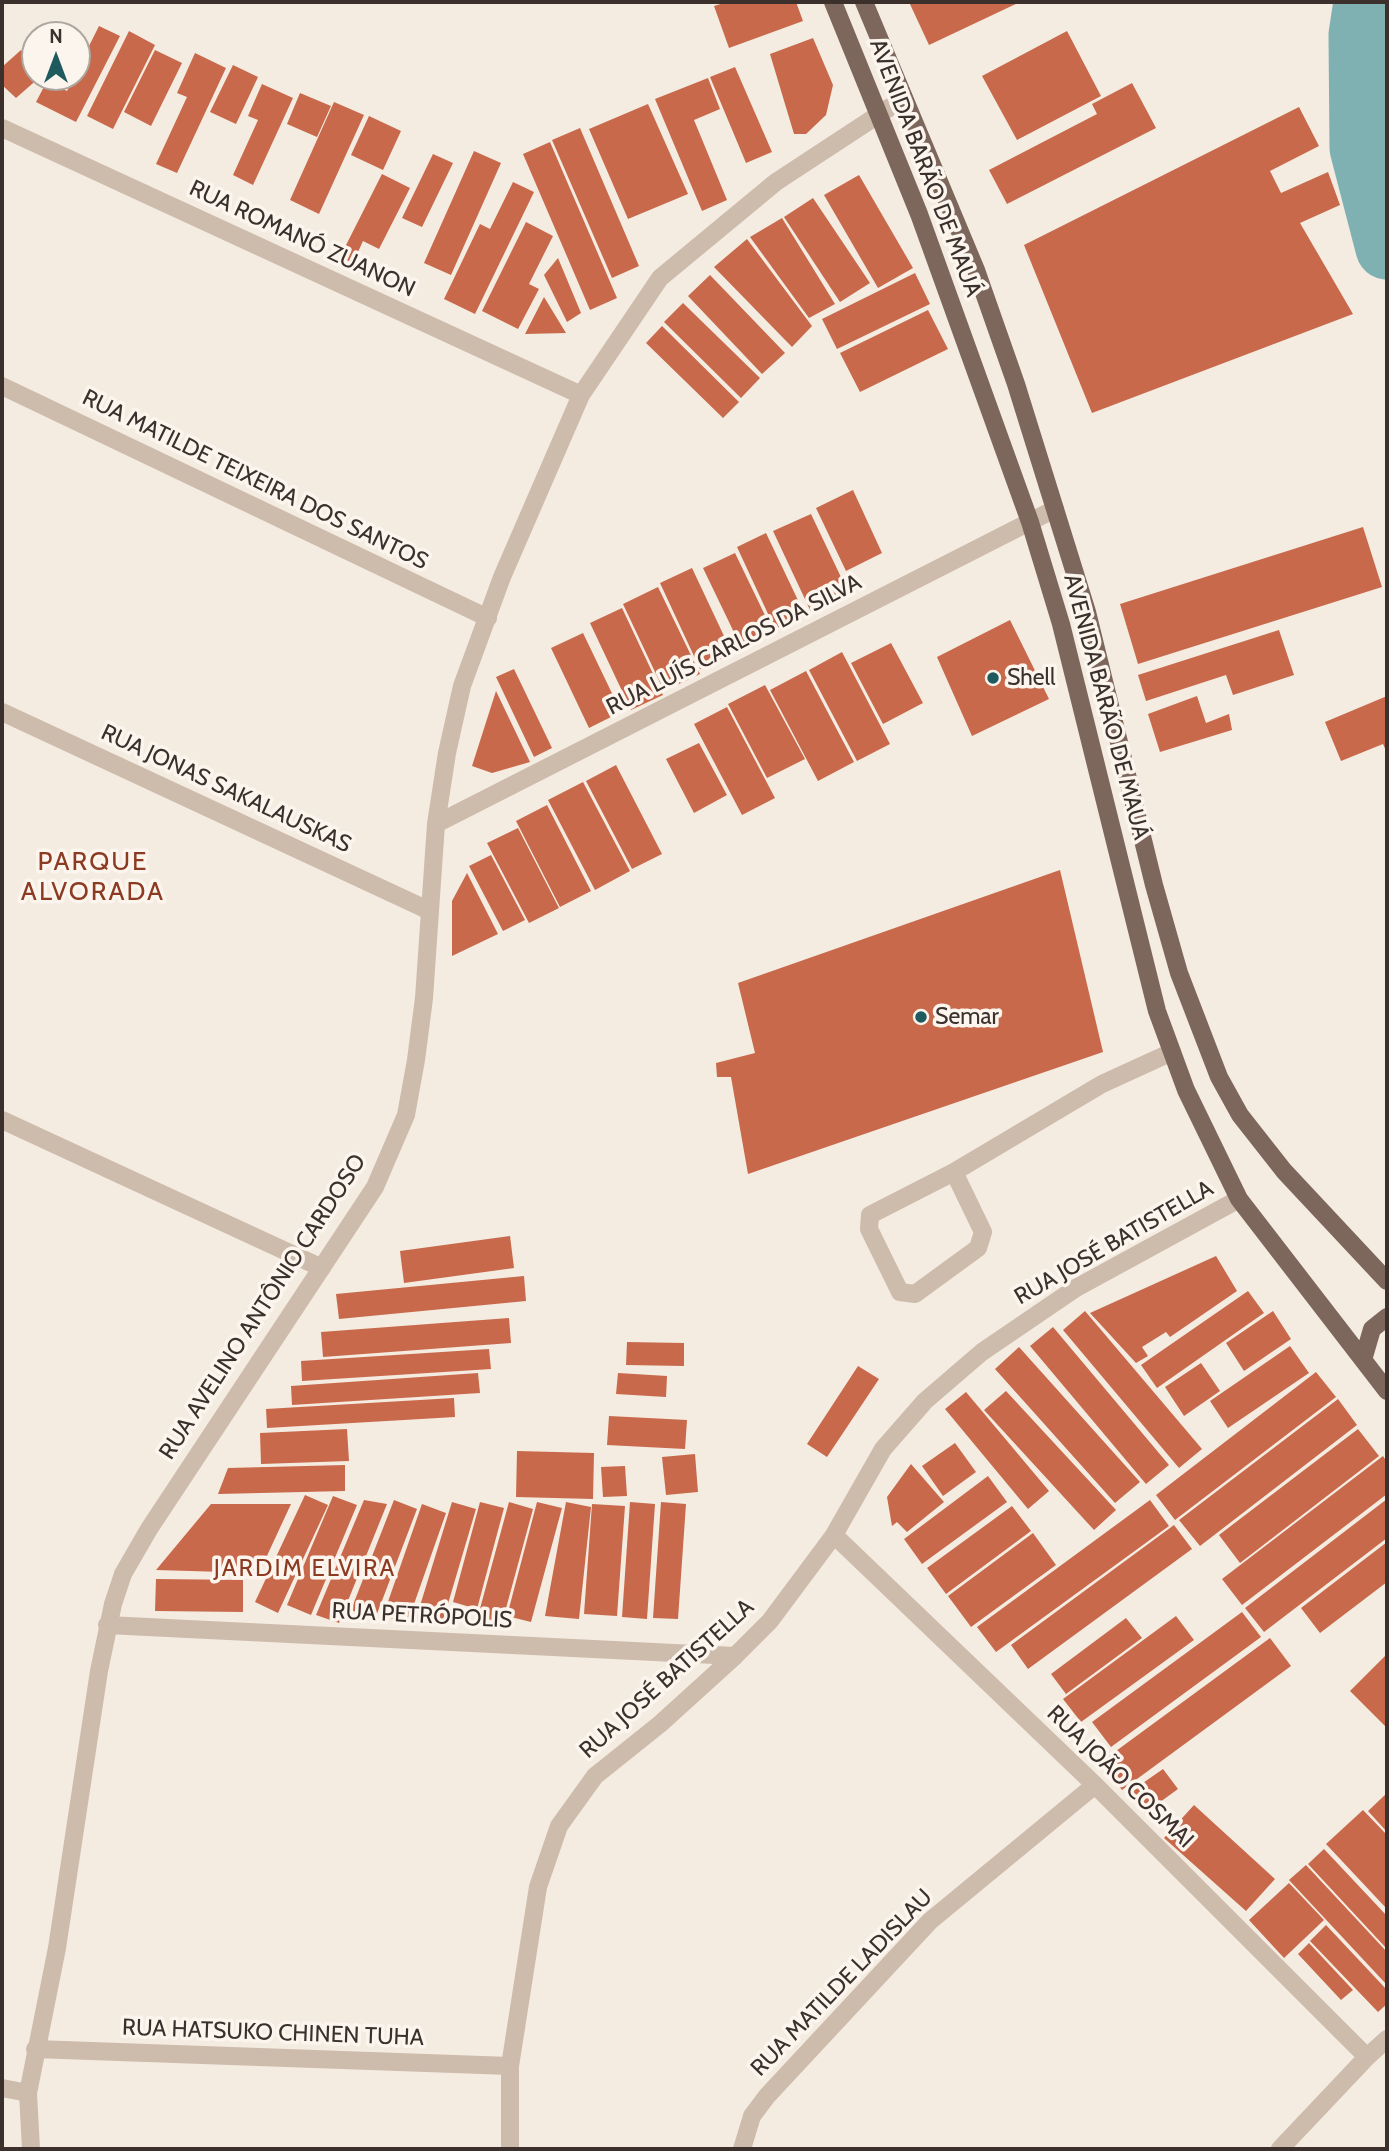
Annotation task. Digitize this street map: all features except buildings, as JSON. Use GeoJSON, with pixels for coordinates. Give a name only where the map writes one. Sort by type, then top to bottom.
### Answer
{"type":"FeatureCollection","features":[{"type":"Feature","properties":{"kind":"main road","name":"AVENIDA BARÃO DE MAUÁ"},"geometry":{"type":"LineString","coordinates":[[834,2],[919,214],[1030,522],[1062,624],[1157,1011],[1186,1090],[1239,1199],[1387,1391]]}},
{"type":"Feature","properties":{"kind":"main road","name":"AVENIDA BARÃO DE MAUÁ"},"geometry":{"type":"LineString","coordinates":[[864,2],[976,270],[1016,384],[1087,612],[1154,885],[1176,960],[1219,1077],[1240,1115],[1284,1171],[1387,1280]]}},
{"type":"Feature","properties":{"kind":"main road"},"geometry":{"type":"LineString","coordinates":[[1363,1360],[1372,1329],[1387,1317]]}},
{"type":"Feature","properties":{"kind":"street","name":"RUA AVELINO ANTÔNIO CARDOSO"},"geometry":{"type":"LineString","coordinates":[[32,2149],[28,2093],[57,1948],[107,1625],[123,1574],[149,1528],[375,1187],[406,1115],[425,998],[436,824],[462,687],[502,577],[581,395],[660,278],[776,182],[904,99]]}},
{"type":"Feature","properties":{"kind":"street","name":"RUA ROMANÓ ZUANON"},"geometry":{"type":"LineString","coordinates":[[2,128],[581,395]]}},
{"type":"Feature","properties":{"kind":"street","name":"RUA MATILDE TEIXEIRA DOS SANTOS"},"geometry":{"type":"LineString","coordinates":[[2,386],[488,618]]}},
{"type":"Feature","properties":{"kind":"street","name":"RUA LUÍS CARLOS DA SILVA"},"geometry":{"type":"LineString","coordinates":[[436,824],[1055,509]]}},
{"type":"Feature","properties":{"kind":"street","name":"RUA JONAS SAKALAUSKAS"},"geometry":{"type":"LineString","coordinates":[[2,712],[430,911]]}},
{"type":"Feature","properties":{"kind":"street"},"geometry":{"type":"LineString","coordinates":[[954,1172],[983,1232],[978,1248],[915,1294],[900,1292],[869,1229],[870,1215],[954,1172],[1102,1084],[1172,1052]]}},
{"type":"Feature","properties":{"kind":"street"},"geometry":{"type":"LineString","coordinates":[[2,1119],[322,1268]]}},
{"type":"Feature","properties":{"kind":"street","name":"RUA JOSÉ BATISTELLA"},"geometry":{"type":"LineString","coordinates":[[510,2149],[510,2066],[538,1887],[559,1826],[595,1776],[660,1724],[770,1621],[834,1535],[883,1449],[925,1401],[982,1352],[1076,1288],[1239,1199]]}},
{"type":"Feature","properties":{"kind":"street","name":"RUA JOÃO COSMAI"},"geometry":{"type":"LineString","coordinates":[[834,1535],[1095,1786],[1367,2057]]}},
{"type":"Feature","properties":{"kind":"street","name":"RUA PETRÓPOLIS"},"geometry":{"type":"LineString","coordinates":[[107,1625],[735,1656]]}},
{"type":"Feature","properties":{"kind":"street","name":"RUA MATILDE LADISLAU"},"geometry":{"type":"LineString","coordinates":[[742,2149],[752,2116],[767,2096],[930,1921],[1095,1786]]}},
{"type":"Feature","properties":{"kind":"street"},"geometry":{"type":"LineString","coordinates":[[1280,2149],[1387,2039]]}},
{"type":"Feature","properties":{"kind":"street","name":"RUA HATSUKO CHINEN TUHA"},"geometry":{"type":"LineString","coordinates":[[35,2049],[510,2066]]}},
{"type":"Feature","properties":{"kind":"street"},"geometry":{"type":"LineString","coordinates":[[2,2088],[28,2093]]}},
{"type":"Feature","properties":{"kind":"waterway"},"geometry":{"type":"LineString","coordinates":[[1365,2],[1360,35],[1361,148],[1387,248]]}},
{"type":"Feature","properties":{"kind":"place","name":"Shell"},"geometry":{"type":"Point","coordinates":[993,678]}},
{"type":"Feature","properties":{"kind":"place","name":"Semar"},"geometry":{"type":"Point","coordinates":[921,1017]}},
{"type":"Feature","properties":{"kind":"district","name":"PARQUE ALVORADA"},"geometry":{"type":"Point","coordinates":[93,877]}},
{"type":"Feature","properties":{"kind":"district","name":"JARDIM ELVIRA"},"geometry":{"type":"Point","coordinates":[305,1569]}}]}
